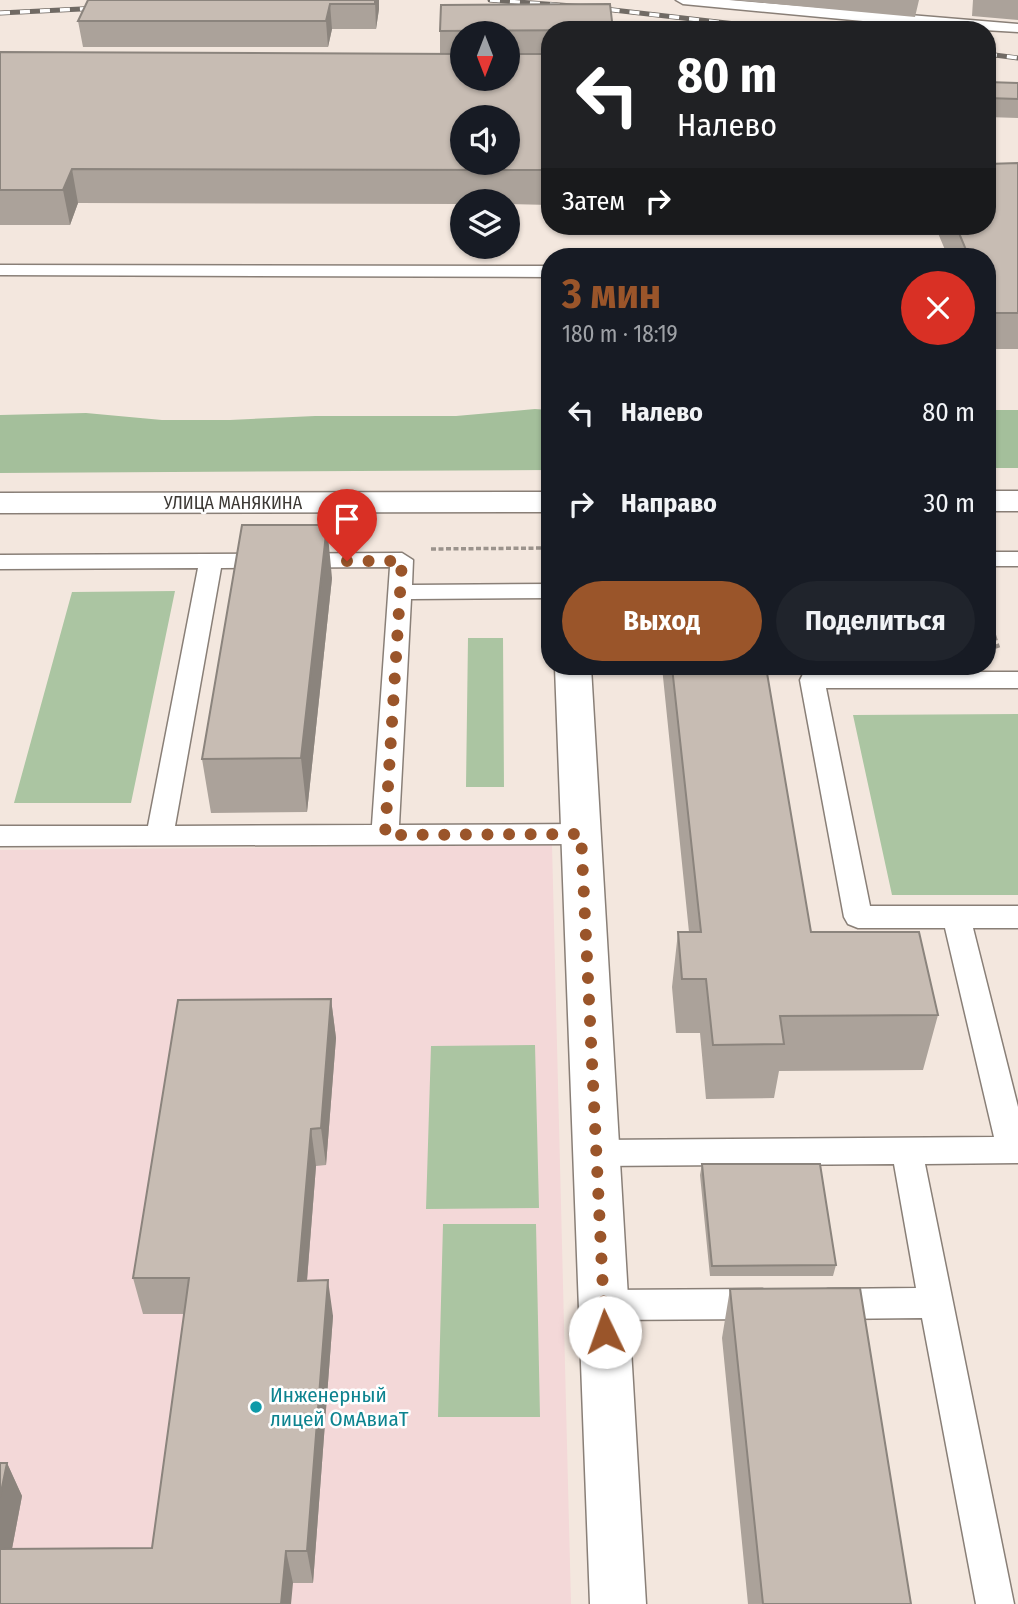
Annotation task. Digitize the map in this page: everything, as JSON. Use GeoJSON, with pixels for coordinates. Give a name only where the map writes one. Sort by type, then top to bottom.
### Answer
{"type":"FeatureCollection","features":[{"type":"Feature","properties":{"kind":"street"},"geometry":{"type":"LineString","coordinates":[[996,502],[1018,501]]}},
{"type":"Feature","properties":{"kind":"street","name":"УЛИЦА МАНЯКИНА"},"geometry":{"type":"LineString","coordinates":[[1,508],[541,502]]}},
{"type":"Feature","properties":{"kind":"street"},"geometry":{"type":"LineString","coordinates":[[573,675],[618,1604]]}},
{"type":"Feature","properties":{"kind":"lane"},"geometry":{"type":"LineString","coordinates":[[683,0],[905,21]]}},
{"type":"Feature","properties":{"kind":"lane"},"geometry":{"type":"LineString","coordinates":[[996,27],[1018,28]]}},
{"type":"Feature","properties":{"kind":"lane"},"geometry":{"type":"LineString","coordinates":[[0,270],[541,272]]}},
{"type":"Feature","properties":{"kind":"lane"},"geometry":{"type":"LineString","coordinates":[[996,559],[1018,559]]}},
{"type":"Feature","properties":{"kind":"lane"},"geometry":{"type":"LineString","coordinates":[[2,568],[211,561],[402,561],[385,835]]}},
{"type":"Feature","properties":{"kind":"lane"},"geometry":{"type":"LineString","coordinates":[[160,836],[211,561]]}},
{"type":"Feature","properties":{"kind":"lane"},"geometry":{"type":"LineString","coordinates":[[400,592],[541,591]]}},
{"type":"Feature","properties":{"kind":"lane"},"geometry":{"type":"LineString","coordinates":[[872,675],[812,680],[858,917],[1018,917]]}},
{"type":"Feature","properties":{"kind":"lane"},"geometry":{"type":"LineString","coordinates":[[994,675],[1018,680]]}},
{"type":"Feature","properties":{"kind":"lane"},"geometry":{"type":"LineString","coordinates":[[0,836],[581,834]]}},
{"type":"Feature","properties":{"kind":"lane"},"geometry":{"type":"LineString","coordinates":[[596,1153],[1016,1150],[956,917]]}},
{"type":"Feature","properties":{"kind":"lane"},"geometry":{"type":"LineString","coordinates":[[907,1151],[995,1604]]}},
{"type":"Feature","properties":{"kind":"lane"},"geometry":{"type":"LineString","coordinates":[[603,1305],[936,1303]]}},
{"type":"Feature","properties":{"kind":"shaded area"},"geometry":{"type":"Polygon","coordinates":[[[552,845],[571,1604],[0,1604],[0,850],[552,845]]]}},
{"type":"Feature","properties":{"kind":"green space"},"geometry":{"type":"Polygon","coordinates":[[[541,409],[541,470],[0,473],[0,415],[86,413],[162,420],[456,416],[541,409]]]}},
{"type":"Feature","properties":{"kind":"green space"},"geometry":{"type":"Polygon","coordinates":[[[996,410],[1018,410],[1018,468],[996,468],[996,410]]]}},
{"type":"Feature","properties":{"kind":"green space"},"geometry":{"type":"Polygon","coordinates":[[[175,591],[131,803],[14,803],[72,592],[175,591]]]}},
{"type":"Feature","properties":{"kind":"green space"},"geometry":{"type":"Polygon","coordinates":[[[468,638],[503,638],[504,787],[466,787],[468,638]]]}},
{"type":"Feature","properties":{"kind":"green space"},"geometry":{"type":"Polygon","coordinates":[[[1018,714],[1018,895],[892,895],[853,715],[1018,714]]]}},
{"type":"Feature","properties":{"kind":"green space"},"geometry":{"type":"Polygon","coordinates":[[[535,1045],[539,1208],[426,1209],[431,1046],[535,1045]]]}},
{"type":"Feature","properties":{"kind":"green space"},"geometry":{"type":"Polygon","coordinates":[[[443,1224],[536,1224],[540,1417],[438,1417],[443,1224]]]}},
{"type":"Feature","properties":{"kind":"building"},"geometry":{"type":"Polygon","coordinates":[[[88,0],[375,0],[375,4],[330,4],[326,21],[78,21],[88,0]]]}},
{"type":"Feature","properties":{"kind":"building"},"geometry":{"type":"Polygon","coordinates":[[[610,4],[612,21],[541,21],[541,30],[520,31],[520,21],[450,21],[450,31],[440,31],[441,5],[610,4]]]}},
{"type":"Feature","properties":{"kind":"building"},"geometry":{"type":"Polygon","coordinates":[[[0,52],[450,54],[450,91],[520,91],[520,54],[541,54],[541,170],[520,170],[520,105],[450,105],[450,170],[72,169],[63,190],[0,190],[0,52]]]}},
{"type":"Feature","properties":{"kind":"building"},"geometry":{"type":"Polygon","coordinates":[[[996,82],[1018,83],[1018,99],[996,98],[996,82]]]}},
{"type":"Feature","properties":{"kind":"building"},"geometry":{"type":"Polygon","coordinates":[[[1018,163],[1018,313],[996,313],[996,248],[965,248],[960,235],[996,235],[996,164],[1018,163]]]}},
{"type":"Feature","properties":{"kind":"building"},"geometry":{"type":"Polygon","coordinates":[[[242,525],[327,525],[301,758],[202,759],[242,525]]]}},
{"type":"Feature","properties":{"kind":"building"},"geometry":{"type":"Polygon","coordinates":[[[673,675],[767,675],[811,932],[919,932],[938,1015],[780,1016],[784,1044],[713,1045],[706,979],[682,979],[678,932],[701,932],[673,675]]]}},
{"type":"Feature","properties":{"kind":"building","name":"Инженерный лицей ОмАвиаТ"},"geometry":{"type":"Polygon","coordinates":[[[331,999],[321,1128],[311,1129],[298,1281],[328,1280],[307,1551],[286,1551],[281,1604],[0,1604],[0,1549],[152,1548],[189,1278],[133,1278],[178,1000],[331,999]]]}},
{"type":"Feature","properties":{"kind":"building"},"geometry":{"type":"Polygon","coordinates":[[[702,1164],[820,1164],[836,1265],[712,1266],[702,1164]]]}},
{"type":"Feature","properties":{"kind":"building"},"geometry":{"type":"Polygon","coordinates":[[[860,1288],[911,1604],[763,1604],[730,1289],[860,1288]]]}},
{"type":"Feature","properties":{"kind":"building"},"geometry":{"type":"Polygon","coordinates":[[[0,1463],[7,1463],[0,1497],[0,1463]]]}},
{"type":"Feature","properties":{"kind":"railway"},"geometry":{"type":"LineString","coordinates":[[490,0],[587,7],[709,21]]}},
{"type":"Feature","properties":{"kind":"railway"},"geometry":{"type":"LineString","coordinates":[[0,13],[101,8]]}},
{"type":"Feature","properties":{"kind":"railway"},"geometry":{"type":"LineString","coordinates":[[996,55],[1018,58]]}},
{"type":"Feature","properties":{"kind":"place","name":"Инженерный лицей ОмАвиаТ"},"geometry":{"type":"Point","coordinates":[256,1407]}},
{"type":"Feature","properties":{"kind":"route"},"geometry":{"type":"LineString","coordinates":[[347,561],[402,561],[385,835],[581,834],[605,1332]]}}]}
